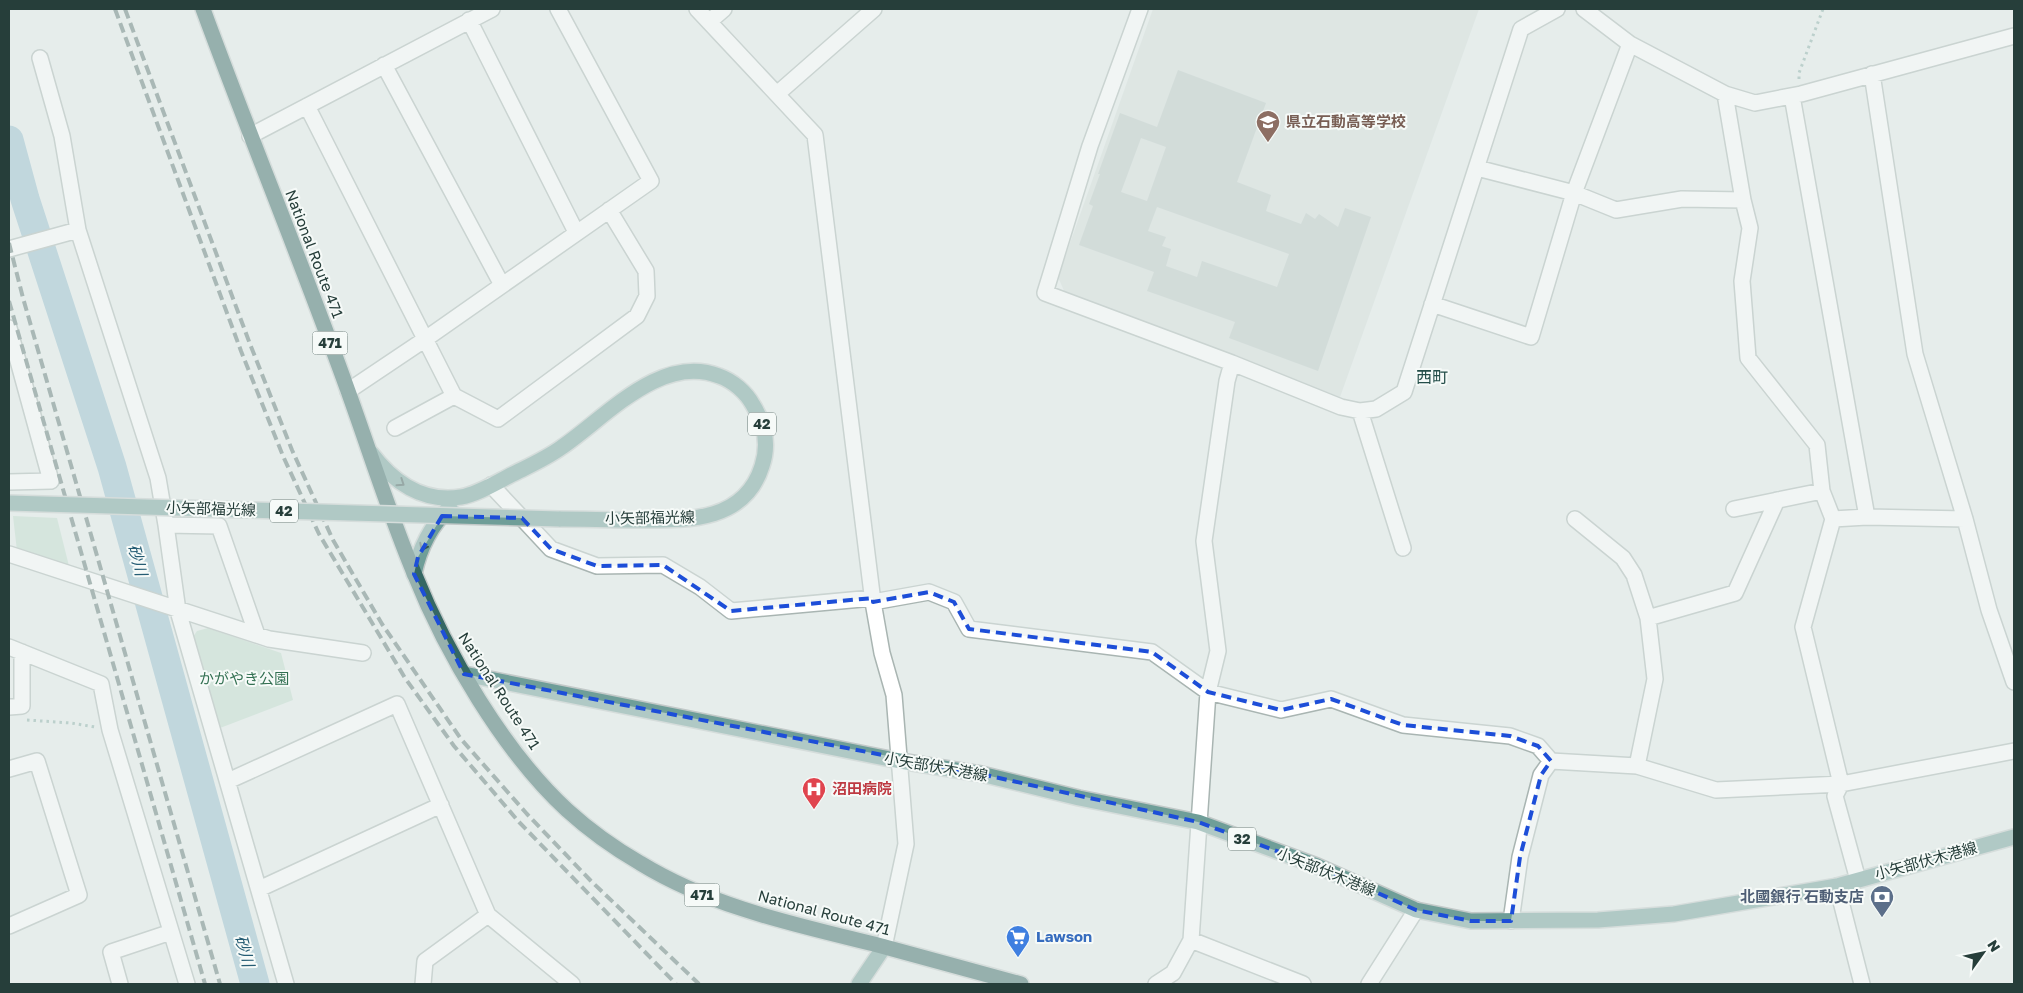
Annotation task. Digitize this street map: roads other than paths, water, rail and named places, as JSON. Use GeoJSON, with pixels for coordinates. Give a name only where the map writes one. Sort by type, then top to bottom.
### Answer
{"type":"FeatureCollection","features":[{"type":"Feature","properties":{"kind":"highway","name":"National Route 471"},"geometry":{"type":"LineString","coordinates":[[203,9],[348,391],[414,574],[446,643],[464,674],[509,742],[540,783],[568,811],[596,833],[640,864],[680,886],[722,903],[771,919],[1021,984]]}},
{"type":"Feature","properties":{"kind":"main road","name":"小矢部福光線"},"geometry":{"type":"LineString","coordinates":[[9,504],[559,519],[692,520],[723,511],[738,502],[750,490],[759,475],[765,457],[766,438],[757,412],[741,390],[727,379],[710,372],[692,370],[675,373],[638,390],[562,448],[491,485],[462,497],[447,509],[435,525],[418,557],[414,574]]}},
{"type":"Feature","properties":{"kind":"main road","name":"小矢部福光線"},"geometry":{"type":"LineString","coordinates":[[367,448],[382,467],[397,481],[411,490],[446,498],[462,497]]}},
{"type":"Feature","properties":{"kind":"main road","name":"小矢部伏木港線"},"geometry":{"type":"LineString","coordinates":[[464,674],[900,760],[981,774],[1079,798],[1198,822],[1317,866],[1416,910],[1471,921],[1598,920],[1674,914],[1837,886],[2014,837]]}},
{"type":"Feature","properties":{"kind":"main road"},"geometry":{"type":"LineString","coordinates":[[859,984],[884,947]]}},
{"type":"Feature","properties":{"kind":"street"},"geometry":{"type":"LineString","coordinates":[[250,136],[492,9]]}},
{"type":"Feature","properties":{"kind":"street"},"geometry":{"type":"LineString","coordinates":[[348,391],[651,181],[558,9]]}},
{"type":"Feature","properties":{"kind":"street"},"geometry":{"type":"LineString","coordinates":[[697,9],[815,135],[873,600],[882,653],[894,695],[900,760],[906,844],[884,947]]}},
{"type":"Feature","properties":{"kind":"street"},"geometry":{"type":"LineString","coordinates":[[709,22],[724,9]]}},
{"type":"Feature","properties":{"kind":"street"},"geometry":{"type":"LineString","coordinates":[[777,94],[874,9]]}},
{"type":"Feature","properties":{"kind":"street"},"geometry":{"type":"LineString","coordinates":[[1140,9],[1090,146],[1045,293],[1232,363],[1341,407],[1360,412],[1376,408],[1404,392],[1522,29],[1557,9]]}},
{"type":"Feature","properties":{"kind":"street"},"geometry":{"type":"LineString","coordinates":[[1584,9],[1630,44],[1725,94],[1755,102],[1797,95],[2014,36]]}},
{"type":"Feature","properties":{"kind":"street"},"geometry":{"type":"LineString","coordinates":[[469,20],[576,232]]}},
{"type":"Feature","properties":{"kind":"street"},"geometry":{"type":"LineString","coordinates":[[1432,304],[1530,337],[1574,194],[1630,44]]}},
{"type":"Feature","properties":{"kind":"street"},"geometry":{"type":"LineString","coordinates":[[40,58],[62,136],[78,230],[158,478],[178,611],[286,984]]}},
{"type":"Feature","properties":{"kind":"street"},"geometry":{"type":"LineString","coordinates":[[384,65],[502,285]]}},
{"type":"Feature","properties":{"kind":"street"},"geometry":{"type":"LineString","coordinates":[[1872,74],[1915,354],[1965,519],[1989,610],[2014,682]]}},
{"type":"Feature","properties":{"kind":"street"},"geometry":{"type":"LineString","coordinates":[[1725,94],[1743,200],[1750,228],[1742,281],[1748,358],[1817,445],[1822,491],[1833,519],[1803,627],[1841,784],[1834,796],[1858,880]]}},
{"type":"Feature","properties":{"kind":"street"},"geometry":{"type":"LineString","coordinates":[[1797,95],[1867,518]]}},
{"type":"Feature","properties":{"kind":"street"},"geometry":{"type":"LineString","coordinates":[[307,106],[454,396],[498,419],[637,316],[647,296],[646,271],[609,210]]}},
{"type":"Feature","properties":{"kind":"street"},"geometry":{"type":"LineString","coordinates":[[1477,168],[1574,194],[1616,210],[1682,199],[1743,200]]}},
{"type":"Feature","properties":{"kind":"street"},"geometry":{"type":"LineString","coordinates":[[9,249],[78,230]]}},
{"type":"Feature","properties":{"kind":"street"},"geometry":{"type":"LineString","coordinates":[[9,328],[50,481],[9,482]]}},
{"type":"Feature","properties":{"kind":"street"},"geometry":{"type":"LineString","coordinates":[[1156,984],[1173,973],[1190,940],[1208,692],[1218,651],[1204,541],[1225,390],[1232,363]]}},
{"type":"Feature","properties":{"kind":"street"},"geometry":{"type":"LineString","coordinates":[[395,428],[454,396]]}},
{"type":"Feature","properties":{"kind":"street"},"geometry":{"type":"LineString","coordinates":[[1360,412],[1403,548]]}},
{"type":"Feature","properties":{"kind":"street"},"geometry":{"type":"LineString","coordinates":[[491,485],[551,549],[597,566],[663,565],[700,586],[731,612],[873,600],[929,592],[954,602],[969,629],[1152,652],[1208,692],[1281,710],[1331,699],[1403,725],[1510,736],[1538,746],[1551,761],[1637,766],[1716,790],[1841,784],[2014,751]]}},
{"type":"Feature","properties":{"kind":"street"},"geometry":{"type":"LineString","coordinates":[[1734,509],[1822,491]]}},
{"type":"Feature","properties":{"kind":"street"},"geometry":{"type":"LineString","coordinates":[[1648,618],[1735,593],[1777,500]]}},
{"type":"Feature","properties":{"kind":"street"},"geometry":{"type":"LineString","coordinates":[[1574,519],[1623,558],[1634,575],[1648,618],[1655,678],[1637,766]]}},
{"type":"Feature","properties":{"kind":"street"},"geometry":{"type":"LineString","coordinates":[[1833,519],[1965,519]]}},
{"type":"Feature","properties":{"kind":"street"},"geometry":{"type":"LineString","coordinates":[[166,525],[219,526],[257,636]]}},
{"type":"Feature","properties":{"kind":"street"},"geometry":{"type":"LineString","coordinates":[[9,554],[257,636],[363,653]]}},
{"type":"Feature","properties":{"kind":"street"},"geometry":{"type":"LineString","coordinates":[[9,707],[22,706],[16,650],[101,684],[110,730],[187,984]]}},
{"type":"Feature","properties":{"kind":"street"},"geometry":{"type":"LineString","coordinates":[[228,781],[397,704],[488,915],[572,984]]}},
{"type":"Feature","properties":{"kind":"street"},"geometry":{"type":"LineString","coordinates":[[9,769],[37,761],[79,895],[9,926]]}},
{"type":"Feature","properties":{"kind":"street"},"geometry":{"type":"LineString","coordinates":[[1511,921],[1520,857],[1536,793],[1541,775],[1551,761]]}},
{"type":"Feature","properties":{"kind":"street"},"geometry":{"type":"LineString","coordinates":[[259,889],[441,805]]}},
{"type":"Feature","properties":{"kind":"street"},"geometry":{"type":"LineString","coordinates":[[1837,886],[1862,984]]}},
{"type":"Feature","properties":{"kind":"street"},"geometry":{"type":"LineString","coordinates":[[1369,984],[1416,910]]}},
{"type":"Feature","properties":{"kind":"street"},"geometry":{"type":"LineString","coordinates":[[423,984],[425,961],[488,915]]}},
{"type":"Feature","properties":{"kind":"street"},"geometry":{"type":"LineString","coordinates":[[120,984],[111,952],[171,932]]}},
{"type":"Feature","properties":{"kind":"street"},"geometry":{"type":"LineString","coordinates":[[1190,940],[1302,984]]}},
{"type":"Feature","properties":{"kind":"waterway","name":"砂川"},"geometry":{"type":"LineString","coordinates":[[9,140],[25,199],[112,467],[255,984]]}},
{"type":"Feature","properties":{"kind":"railway"},"geometry":{"type":"LineString","coordinates":[[115,9],[241,351],[283,456],[319,534],[405,678],[454,746],[519,822],[676,984]]}},
{"type":"Feature","properties":{"kind":"railway"},"geometry":{"type":"LineString","coordinates":[[125,9],[250,344],[292,450],[333,540],[382,624],[461,739],[527,814],[591,881],[699,984]]}},
{"type":"Feature","properties":{"kind":"railway"},"geometry":{"type":"LineString","coordinates":[[9,243],[23,298],[220,984]]}},
{"type":"Feature","properties":{"kind":"railway"},"geometry":{"type":"LineString","coordinates":[[9,301],[205,984]]}},
{"type":"Feature","properties":{"kind":"place","name":"県立石動高等学校"},"geometry":{"type":"Point","coordinates":[1268,143]}},
{"type":"Feature","properties":{"kind":"place","name":"沼田病院"},"geometry":{"type":"Point","coordinates":[814,810]}},
{"type":"Feature","properties":{"kind":"place","name":"北國銀行 石動支店"},"geometry":{"type":"Point","coordinates":[1882,918]}},
{"type":"Feature","properties":{"kind":"place","name":"Lawson"},"geometry":{"type":"Point","coordinates":[1018,958]}},
{"type":"Feature","properties":{"kind":"district","name":"西町"},"geometry":{"type":"Point","coordinates":[1432,377]}},
{"type":"Feature","properties":{"kind":"park label","name":"かがやき公園"},"geometry":{"type":"Point","coordinates":[244,679]}}]}
